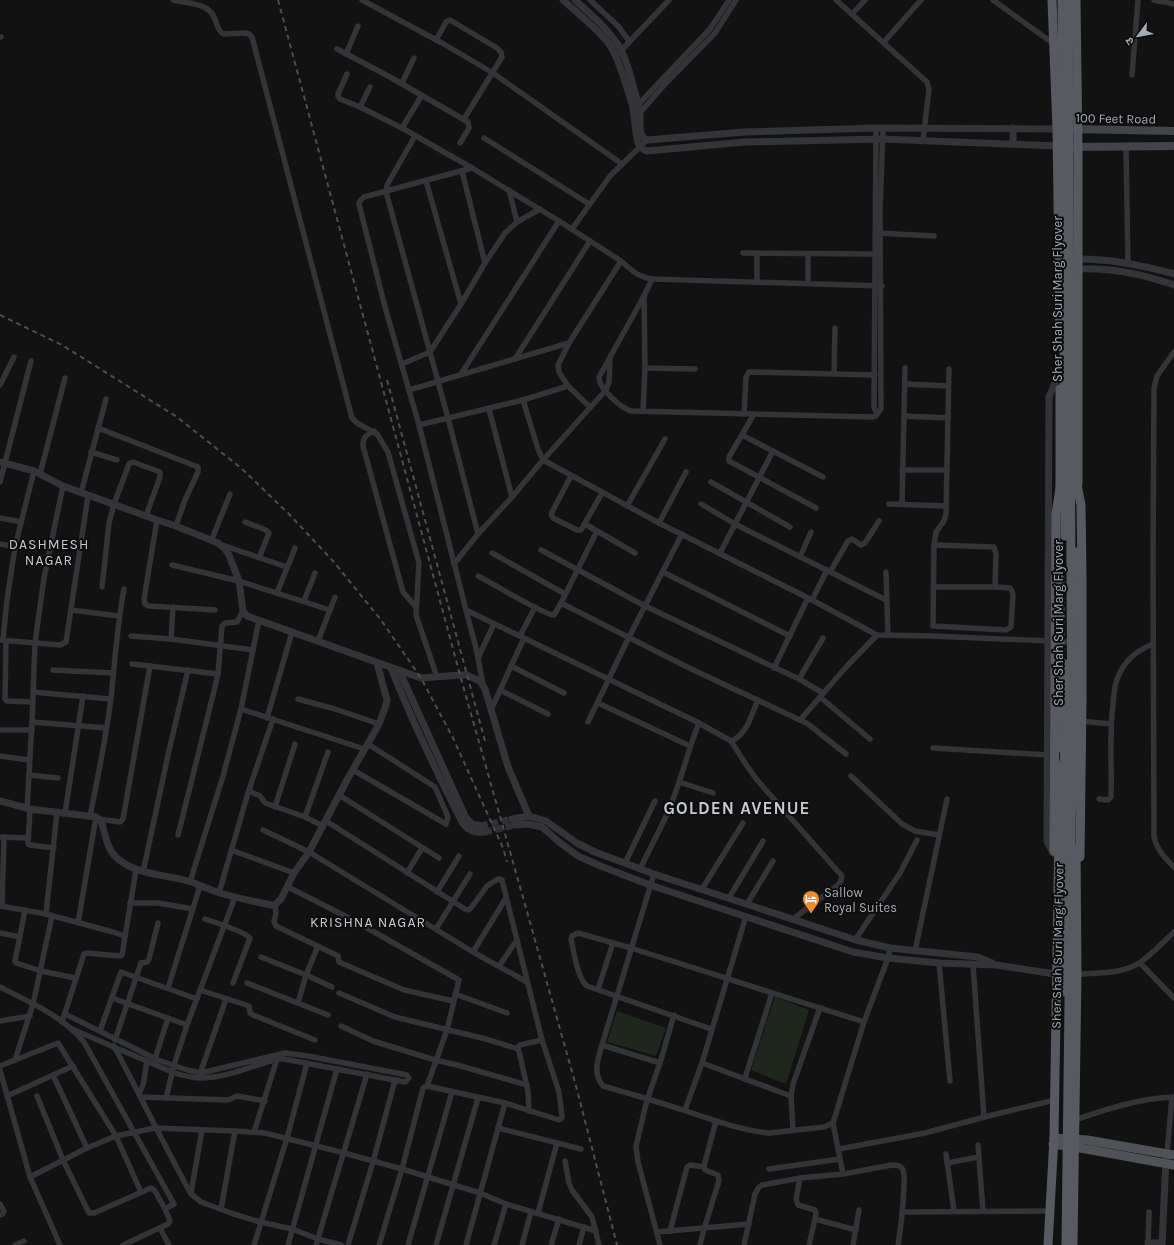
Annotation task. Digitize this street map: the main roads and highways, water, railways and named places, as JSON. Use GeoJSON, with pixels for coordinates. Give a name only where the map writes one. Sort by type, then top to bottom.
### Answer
{"type":"FeatureCollection","features":[{"type":"Feature","properties":{"kind":"highway"},"geometry":{"type":"LineString","coordinates":[[1048,1245],[1055,1100],[1060,641],[1060,371],[1057,129],[1052,0]]}},
{"type":"Feature","properties":{"kind":"highway","name":"Sher Shah Suri Marg Flyover"},"geometry":{"type":"LineString","coordinates":[[1062,0],[1072,767],[1066,1245]]}},
{"type":"Feature","properties":{"kind":"highway","name":"Sher Shah Suri Marg Flyover"},"geometry":{"type":"LineString","coordinates":[[1060,1245],[1067,455],[1068,0]]}},
{"type":"Feature","properties":{"kind":"highway"},"geometry":{"type":"LineString","coordinates":[[1073,1245],[1077,974],[1078,129],[1076,0]]}},
{"type":"Feature","properties":{"kind":"highway"},"geometry":{"type":"LineString","coordinates":[[1058,882],[1054,854],[1056,514],[1067,455]]}},
{"type":"Feature","properties":{"kind":"highway"},"geometry":{"type":"LineString","coordinates":[[1067,455],[1081,505],[1082,699],[1080,857],[1076,888]]}},
{"type":"Feature","properties":{"kind":"main road","name":"100 Feet Road"},"geometry":{"type":"LineString","coordinates":[[1057,129],[1174,131]]}},
{"type":"Feature","properties":{"kind":"main road"},"geometry":{"type":"LineString","coordinates":[[1057,146],[1078,148],[1174,146]]}},
{"type":"Feature","properties":{"kind":"main road"},"geometry":{"type":"LineString","coordinates":[[1054,1141],[1170,1154]]}},
{"type":"Feature","properties":{"kind":"main road"},"geometry":{"type":"LineString","coordinates":[[1075,1143],[1170,1164]]}},
{"type":"Feature","properties":{"kind":"tunnel"},"geometry":{"type":"LineString","coordinates":[[481,826],[512,819]]}},
{"type":"Feature","properties":{"kind":"tunnel"},"geometry":{"type":"LineString","coordinates":[[485,832],[515,825]]}},
{"type":"Feature","properties":{"kind":"railway"},"geometry":{"type":"LineString","coordinates":[[278,0],[460,675],[576,1086],[617,1245]]}},
{"type":"Feature","properties":{"kind":"railway"},"geometry":{"type":"LineString","coordinates":[[0,315],[62,345],[177,417],[241,468],[289,514],[333,561],[381,620],[421,678],[453,738],[503,848],[507,862]]}},
{"type":"Feature","properties":{"kind":"railway"},"geometry":{"type":"LineString","coordinates":[[387,380],[485,741]]}},
{"type":"Feature","properties":{"kind":"place","name":"Sallow Royal Suites"},"geometry":{"type":"Point","coordinates":[811,914]}},
{"type":"Feature","properties":{"kind":"district","name":"DASHMESH NAGAR"},"geometry":{"type":"Point","coordinates":[49,552]}},
{"type":"Feature","properties":{"kind":"district","name":"GOLDEN AVENUE"},"geometry":{"type":"Point","coordinates":[737,808]}},
{"type":"Feature","properties":{"kind":"district","name":"KRISHNA NAGAR"},"geometry":{"type":"Point","coordinates":[368,922]}}]}
